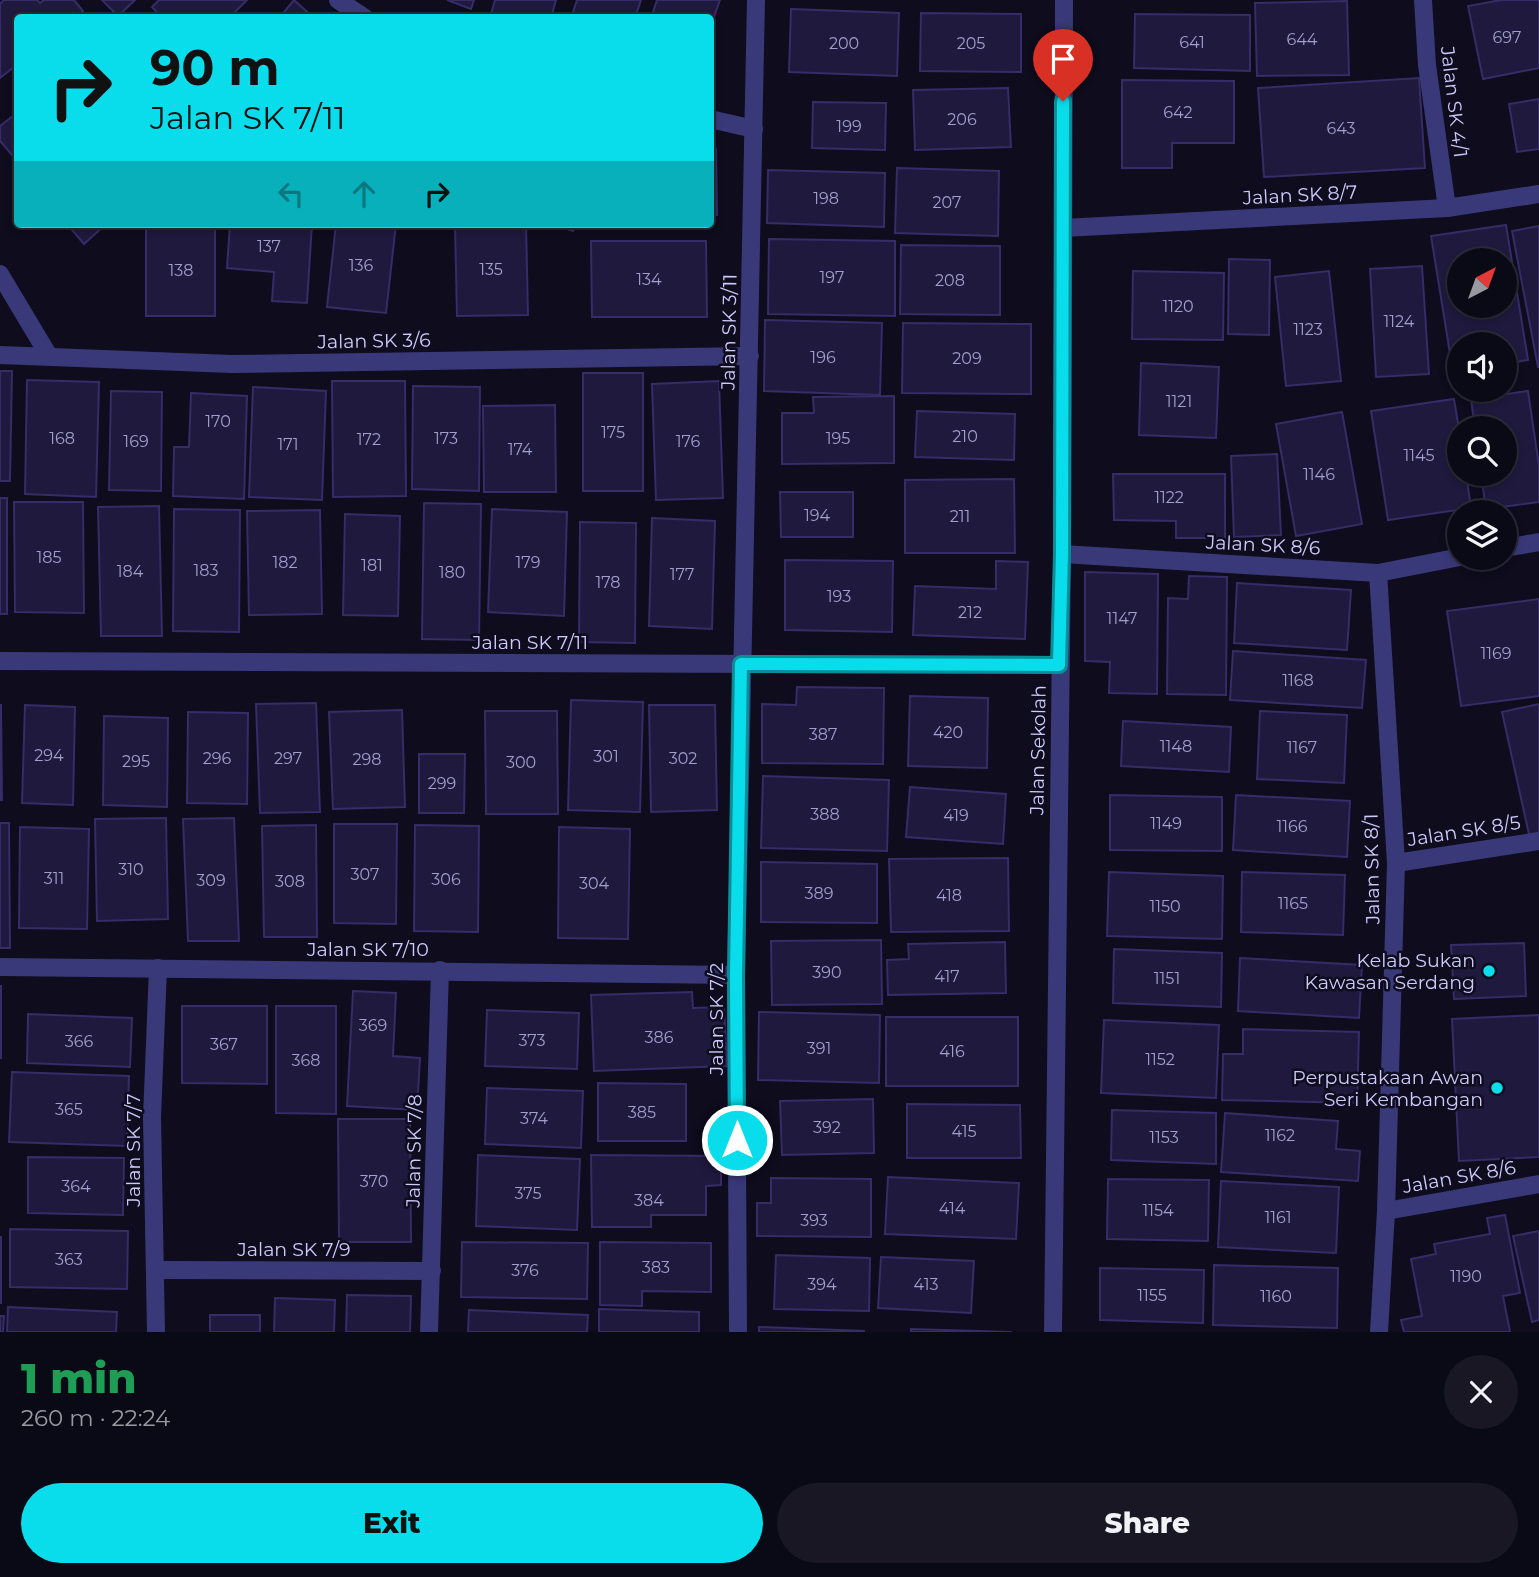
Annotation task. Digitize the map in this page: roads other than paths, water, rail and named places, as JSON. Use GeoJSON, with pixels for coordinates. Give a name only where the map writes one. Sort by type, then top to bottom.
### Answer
{"type":"FeatureCollection","features":[{"type":"Feature","properties":{"kind":"street"},"geometry":{"type":"LineString","coordinates":[[338,0],[359,14]]}},
{"type":"Feature","properties":{"kind":"street","name":"Jalan SK 3/11"},"geometry":{"type":"LineString","coordinates":[[741,664],[756,0]]}},
{"type":"Feature","properties":{"kind":"street","name":"Jalan Sekolah"},"geometry":{"type":"LineString","coordinates":[[1053,1332],[1062,554],[1064,0]]}},
{"type":"Feature","properties":{"kind":"street","name":"Jalan SK 4/1"},"geometry":{"type":"LineString","coordinates":[[1423,0],[1427,65],[1447,208]]}},
{"type":"Feature","properties":{"kind":"street"},"geometry":{"type":"LineString","coordinates":[[714,120],[754,129]]}},
{"type":"Feature","properties":{"kind":"street","name":"Jalan SK 8/7"},"geometry":{"type":"LineString","coordinates":[[1063,228],[1447,208],[1539,194]]}},
{"type":"Feature","properties":{"kind":"street"},"geometry":{"type":"LineString","coordinates":[[0,274],[49,356]]}},
{"type":"Feature","properties":{"kind":"street","name":"Jalan SK 3/6"},"geometry":{"type":"LineString","coordinates":[[0,355],[232,364],[750,356]]}},
{"type":"Feature","properties":{"kind":"street"},"geometry":{"type":"LineString","coordinates":[[1517,546],[1539,542]]}},
{"type":"Feature","properties":{"kind":"street","name":"Jalan SK 8/6"},"geometry":{"type":"LineString","coordinates":[[1062,554],[1378,573],[1447,560]]}},
{"type":"Feature","properties":{"kind":"street","name":"Jalan SK 8/1"},"geometry":{"type":"LineString","coordinates":[[1378,573],[1396,863],[1386,1211],[1379,1332]]}},
{"type":"Feature","properties":{"kind":"street","name":"Jalan SK 7/11"},"geometry":{"type":"LineString","coordinates":[[0,661],[1059,665]]}},
{"type":"Feature","properties":{"kind":"street","name":"Jalan SK 7/2"},"geometry":{"type":"LineString","coordinates":[[738,1332],[736,975],[741,664]]}},
{"type":"Feature","properties":{"kind":"street","name":"Jalan SK 8/5"},"geometry":{"type":"LineString","coordinates":[[1396,863],[1539,841]]}},
{"type":"Feature","properties":{"kind":"street","name":"Jalan SK 7/10"},"geometry":{"type":"LineString","coordinates":[[0,967],[736,975]]}},
{"type":"Feature","properties":{"kind":"street","name":"Jalan SK 7/7"},"geometry":{"type":"LineString","coordinates":[[156,1332],[152,1117],[158,968]]}},
{"type":"Feature","properties":{"kind":"street","name":"Jalan SK 7/8"},"geometry":{"type":"LineString","coordinates":[[429,1332],[440,970]]}},
{"type":"Feature","properties":{"kind":"street","name":"Jalan SK 8/6"},"geometry":{"type":"LineString","coordinates":[[1386,1211],[1539,1184]]}},
{"type":"Feature","properties":{"kind":"street","name":"Jalan SK 7/9"},"geometry":{"type":"LineString","coordinates":[[155,1270],[432,1271]]}},
{"type":"Feature","properties":{"kind":"place","name":"Kelab Sukan Kawasan Serdang"},"geometry":{"type":"Point","coordinates":[1489,971]}},
{"type":"Feature","properties":{"kind":"place","name":"Perpustakaan Awan Seri Kembangan"},"geometry":{"type":"Point","coordinates":[1497,1088]}}]}
